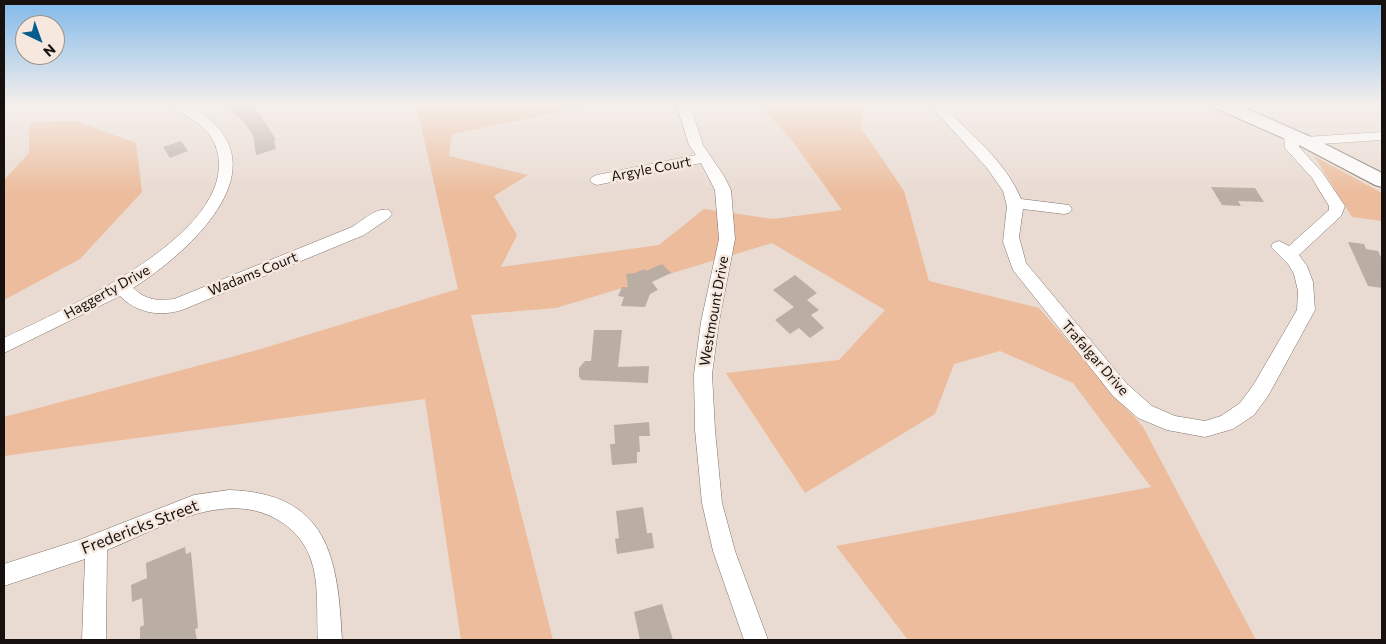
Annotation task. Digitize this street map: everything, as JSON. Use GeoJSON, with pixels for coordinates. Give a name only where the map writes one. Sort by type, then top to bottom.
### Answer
{"type":"FeatureCollection","features":[{"type":"Feature","properties":{"kind":"main road"},"geometry":{"type":"LineString","coordinates":[[1289,134],[1382,181]]}},
{"type":"Feature","properties":{"kind":"street","name":"Haggerty Drive"},"geometry":{"type":"LineString","coordinates":[[4,346],[122,287],[164,259],[183,241],[213,204],[223,184],[225,156],[216,134]]}},
{"type":"Feature","properties":{"kind":"street","name":"Westmount Drive"},"geometry":{"type":"LineString","coordinates":[[693,134],[696,145],[722,190],[727,239],[710,322],[703,374],[704,430],[711,494],[724,551],[756,640]]}},
{"type":"Feature","properties":{"kind":"street"},"geometry":{"type":"LineString","coordinates":[[963,134],[1007,184],[1015,203],[1064,209]]}},
{"type":"Feature","properties":{"kind":"street"},"geometry":{"type":"LineString","coordinates":[[1298,138],[1382,136]]}},
{"type":"Feature","properties":{"kind":"street","name":"Trafalgar Drive"},"geometry":{"type":"LineString","coordinates":[[1015,203],[1011,233],[1012,248],[1019,266],[1120,390],[1145,412],[1174,424],[1204,429],[1226,423],[1247,409],[1262,390],[1306,310],[1305,280],[1300,266],[1285,251],[1312,236],[1336,212],[1337,206],[1317,175],[1292,148],[1298,138]]}},
{"type":"Feature","properties":{"kind":"street","name":"Argyle Court"},"geometry":{"type":"LineString","coordinates":[[597,180],[705,158]]}},
{"type":"Feature","properties":{"kind":"street","name":"Wadams Court"},"geometry":{"type":"LineString","coordinates":[[122,287],[134,300],[145,305],[161,307],[176,305],[358,231],[384,214]]}},
{"type":"Feature","properties":{"kind":"street","name":"Fredericks Street"},"geometry":{"type":"LineString","coordinates":[[4,575],[96,544],[210,501],[236,498],[268,504],[286,512],[302,524],[313,539],[322,558],[326,579],[330,640]]}},
{"type":"Feature","properties":{"kind":"street"},"geometry":{"type":"LineString","coordinates":[[94,640],[96,544]]}},
{"type":"Feature","properties":{"kind":"shaded area"},"geometry":{"type":"Polygon","coordinates":[[[29,134],[112,134],[136,143],[142,192],[80,259],[4,300],[4,180],[29,153],[29,134]]]}},
{"type":"Feature","properties":{"kind":"shaded area"},"geometry":{"type":"Polygon","coordinates":[[[423,134],[452,134],[449,156],[528,175],[494,196],[517,235],[501,267],[659,245],[704,209],[773,219],[842,210],[786,134],[865,134],[904,191],[929,281],[1039,308],[1143,427],[1256,640],[908,640],[836,546],[1151,487],[1073,383],[1000,351],[954,364],[935,414],[805,493],[726,373],[839,360],[885,310],[772,243],[556,308],[471,315],[553,640],[461,640],[425,399],[4,456],[4,417],[254,351],[458,289],[423,134]]]}},
{"type":"Feature","properties":{"kind":"shaded area"},"geometry":{"type":"Polygon","coordinates":[[[1314,156],[1382,193],[1382,221],[1352,217],[1314,156]]]}},
{"type":"Feature","properties":{"kind":"building"},"geometry":{"type":"Polygon","coordinates":[[[272,134],[276,140],[274,141],[276,149],[256,155],[253,135],[272,134]]]}},
{"type":"Feature","properties":{"kind":"building"},"geometry":{"type":"Polygon","coordinates":[[[181,141],[188,151],[170,158],[163,147],[181,141]]]}},
{"type":"Feature","properties":{"kind":"building"},"geometry":{"type":"Polygon","coordinates":[[[1211,187],[1255,188],[1264,202],[1238,201],[1241,206],[1222,205],[1211,187]]]}},
{"type":"Feature","properties":{"kind":"building"},"geometry":{"type":"Polygon","coordinates":[[[1348,242],[1364,244],[1366,249],[1378,251],[1382,259],[1382,288],[1368,286],[1348,242]]]}},
{"type":"Feature","properties":{"kind":"building"},"geometry":{"type":"Polygon","coordinates":[[[662,264],[671,273],[652,282],[658,290],[650,294],[645,307],[621,306],[624,297],[618,296],[622,287],[628,287],[626,274],[644,269],[646,271],[662,264]]]}},
{"type":"Feature","properties":{"kind":"building"},"geometry":{"type":"Polygon","coordinates":[[[795,275],[817,293],[807,300],[819,310],[811,315],[824,328],[810,338],[799,328],[790,334],[775,320],[794,307],[773,290],[795,275]]]}},
{"type":"Feature","properties":{"kind":"building"},"geometry":{"type":"Polygon","coordinates":[[[594,330],[622,330],[618,367],[649,366],[648,383],[582,380],[579,377],[579,368],[585,361],[591,361],[594,330]]]}},
{"type":"Feature","properties":{"kind":"building"},"geometry":{"type":"Polygon","coordinates":[[[649,422],[650,436],[639,436],[640,452],[637,452],[637,463],[612,465],[610,444],[615,444],[614,425],[649,422]]]}},
{"type":"Feature","properties":{"kind":"building"},"geometry":{"type":"Polygon","coordinates":[[[643,507],[647,533],[652,533],[654,548],[617,554],[615,539],[619,538],[616,511],[643,507]]]}},
{"type":"Feature","properties":{"kind":"building"},"geometry":{"type":"Polygon","coordinates":[[[185,547],[186,554],[191,552],[198,628],[195,629],[197,640],[140,640],[140,627],[144,625],[142,598],[132,602],[131,585],[147,578],[146,563],[185,547]]]}},
{"type":"Feature","properties":{"kind":"building"},"geometry":{"type":"Polygon","coordinates":[[[662,604],[673,640],[640,640],[634,612],[662,604]]]}}]}
